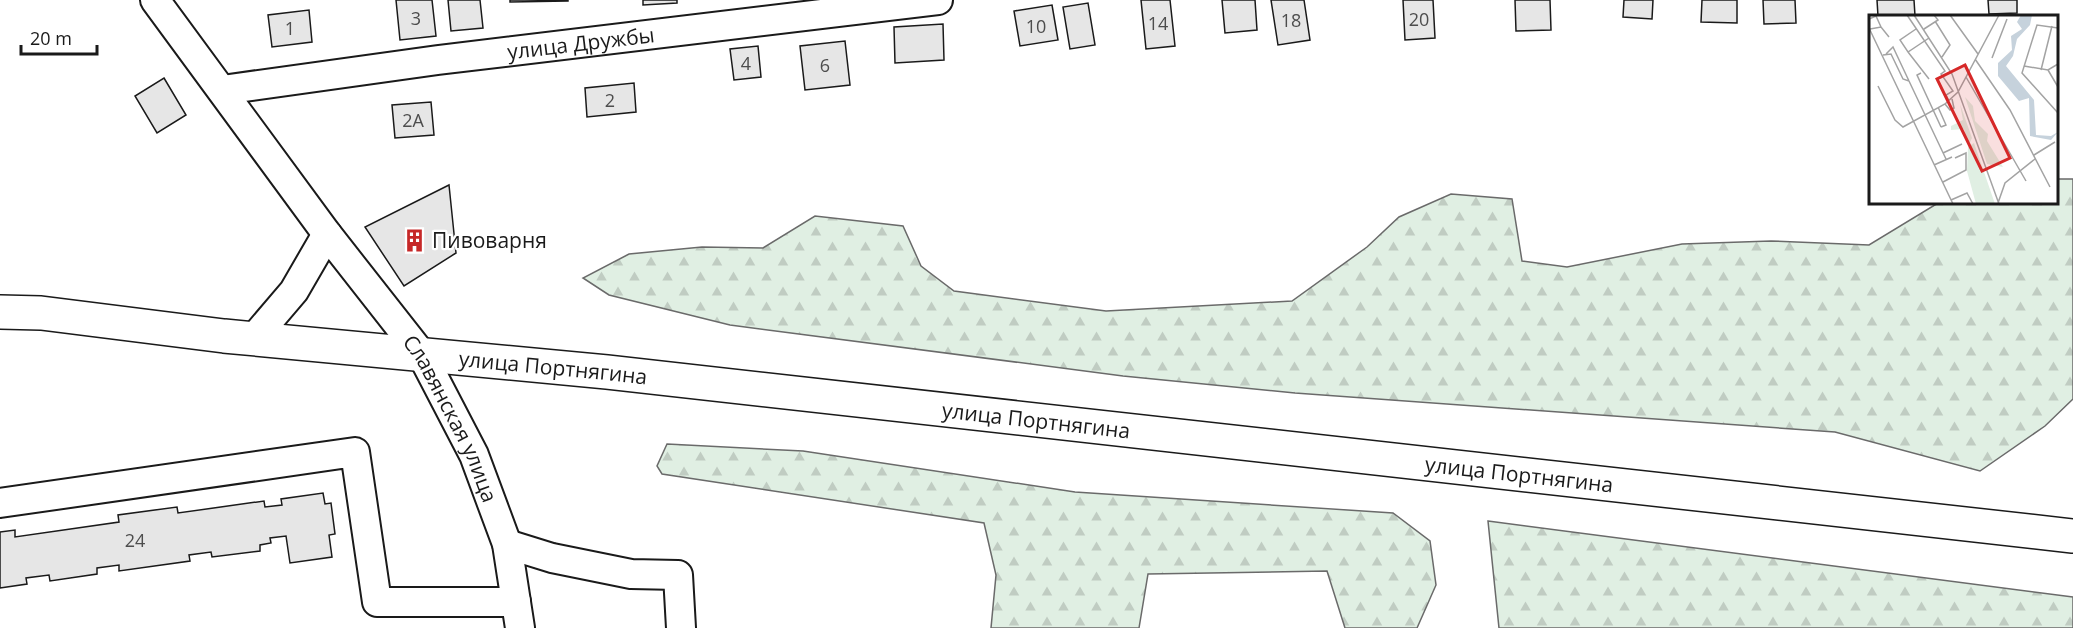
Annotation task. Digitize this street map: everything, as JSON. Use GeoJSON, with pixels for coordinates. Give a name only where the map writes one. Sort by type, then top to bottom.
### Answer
{"type":"FeatureCollection","features":[{"type":"Feature","properties":{"kind":"main road","name":"улица Портнягина"},"geometry":{"type":"LineString","coordinates":[[0,312],[41,313],[254,338],[631,374],[2073,536]]}},
{"type":"Feature","properties":{"kind":"street","name":"Славянская улица"},"geometry":{"type":"LineString","coordinates":[[154,0],[327,234],[422,355],[474,455],[507,544],[518,615]]}},
{"type":"Feature","properties":{"kind":"street","name":"улица Дружбы"},"geometry":{"type":"LineString","coordinates":[[222,90],[438,60],[938,0]]}},
{"type":"Feature","properties":{"kind":"street"},"geometry":{"type":"LineString","coordinates":[[254,338],[294,291],[327,234]]}},
{"type":"Feature","properties":{"kind":"street"},"geometry":{"type":"LineString","coordinates":[[0,503],[355,452],[377,602],[518,615]]}},
{"type":"Feature","properties":{"kind":"street"},"geometry":{"type":"LineString","coordinates":[[507,544],[552,558],[631,574],[678,575],[681,628]]}},
{"type":"Feature","properties":{"kind":"green space"},"geometry":{"type":"Polygon","coordinates":[[[2058,179],[2073,179],[2073,399],[2045,426],[1980,471],[1835,432],[1295,393],[1123,376],[730,325],[609,295],[583,278],[629,254],[702,247],[763,248],[815,216],[903,226],[921,266],[954,291],[1106,311],[1292,301],[1367,247],[1399,217],[1451,194],[1512,199],[1522,261],[1567,267],[1682,244],[1771,241],[1869,245],[1936,204],[2058,204],[2058,179]]]}},
{"type":"Feature","properties":{"kind":"green space"},"geometry":{"type":"Polygon","coordinates":[[[667,444],[803,451],[1075,492],[1393,513],[1430,541],[1436,585],[1417,628],[1345,628],[1327,571],[1148,574],[1139,628],[991,628],[996,575],[984,523],[662,474],[657,466],[667,444]]]}},
{"type":"Feature","properties":{"kind":"green space"},"geometry":{"type":"Polygon","coordinates":[[[1488,521],[2073,597],[2073,628],[1499,628],[1488,521]]]}},
{"type":"Feature","properties":{"kind":"building"},"geometry":{"type":"Polygon","coordinates":[[[396,0],[432,0],[436,36],[400,40],[396,0]]]}},
{"type":"Feature","properties":{"kind":"building"},"geometry":{"type":"Polygon","coordinates":[[[448,0],[480,0],[483,28],[451,31],[448,0]]]}},
{"type":"Feature","properties":{"kind":"building"},"geometry":{"type":"Polygon","coordinates":[[[510,0],[568,0],[568,1],[510,2],[510,0]]]}},
{"type":"Feature","properties":{"kind":"building"},"geometry":{"type":"Polygon","coordinates":[[[643,0],[677,0],[677,3],[643,5],[643,0]]]}},
{"type":"Feature","properties":{"kind":"building"},"geometry":{"type":"Polygon","coordinates":[[[1141,0],[1170,0],[1175,46],[1146,49],[1141,0]]]}},
{"type":"Feature","properties":{"kind":"building"},"geometry":{"type":"Polygon","coordinates":[[[1222,0],[1255,0],[1257,30],[1225,33],[1222,0]]]}},
{"type":"Feature","properties":{"kind":"building"},"geometry":{"type":"Polygon","coordinates":[[[1271,0],[1304,0],[1310,40],[1278,45],[1271,0]]]}},
{"type":"Feature","properties":{"kind":"building"},"geometry":{"type":"Polygon","coordinates":[[[1403,0],[1433,0],[1435,38],[1405,40],[1403,0]]]}},
{"type":"Feature","properties":{"kind":"building"},"geometry":{"type":"Polygon","coordinates":[[[1515,0],[1550,0],[1551,30],[1516,31],[1515,0]]]}},
{"type":"Feature","properties":{"kind":"building"},"geometry":{"type":"Polygon","coordinates":[[[1624,0],[1653,0],[1652,19],[1623,17],[1624,0]]]}},
{"type":"Feature","properties":{"kind":"building"},"geometry":{"type":"Polygon","coordinates":[[[1702,0],[1737,0],[1737,23],[1701,22],[1702,0]]]}},
{"type":"Feature","properties":{"kind":"building"},"geometry":{"type":"Polygon","coordinates":[[[1763,0],[1795,0],[1796,23],[1764,24],[1763,0]]]}},
{"type":"Feature","properties":{"kind":"building"},"geometry":{"type":"Polygon","coordinates":[[[1877,0],[1914,0],[1915,15],[1878,15],[1877,0]]]}},
{"type":"Feature","properties":{"kind":"building"},"geometry":{"type":"Polygon","coordinates":[[[1988,0],[2017,0],[2017,13],[1989,14],[1988,0]]]}},
{"type":"Feature","properties":{"kind":"building"},"geometry":{"type":"Polygon","coordinates":[[[1088,3],[1095,45],[1070,49],[1063,7],[1088,3]]]}},
{"type":"Feature","properties":{"kind":"building"},"geometry":{"type":"Polygon","coordinates":[[[1052,5],[1058,40],[1020,46],[1014,11],[1052,5]]]}},
{"type":"Feature","properties":{"kind":"building"},"geometry":{"type":"Polygon","coordinates":[[[309,10],[312,42],[272,47],[268,15],[309,10]]]}},
{"type":"Feature","properties":{"kind":"building"},"geometry":{"type":"Polygon","coordinates":[[[943,24],[944,60],[895,63],[894,27],[943,24]]]}},
{"type":"Feature","properties":{"kind":"building"},"geometry":{"type":"Polygon","coordinates":[[[845,41],[850,85],[805,90],[800,46],[845,41]]]}},
{"type":"Feature","properties":{"kind":"building"},"geometry":{"type":"Polygon","coordinates":[[[758,46],[761,77],[734,80],[730,49],[758,46]]]}},
{"type":"Feature","properties":{"kind":"building"},"geometry":{"type":"Polygon","coordinates":[[[164,78],[186,115],[157,133],[135,96],[164,78]]]}},
{"type":"Feature","properties":{"kind":"building"},"geometry":{"type":"Polygon","coordinates":[[[634,83],[636,112],[587,117],[585,88],[634,83]]]}},
{"type":"Feature","properties":{"kind":"building"},"geometry":{"type":"Polygon","coordinates":[[[431,102],[434,135],[395,138],[392,105],[431,102]]]}},
{"type":"Feature","properties":{"kind":"building","name":"Пивоварня"},"geometry":{"type":"Polygon","coordinates":[[[449,185],[456,253],[404,286],[365,227],[449,185]]]}},
{"type":"Feature","properties":{"kind":"building"},"geometry":{"type":"Polygon","coordinates":[[[323,493],[325,504],[331,503],[335,534],[329,535],[332,557],[290,563],[286,536],[270,538],[271,543],[260,545],[260,551],[212,557],[211,552],[189,555],[190,561],[119,571],[119,565],[97,568],[97,574],[50,581],[49,575],[26,578],[27,584],[0,588],[0,532],[15,530],[15,537],[119,522],[118,515],[177,507],[178,513],[264,501],[265,507],[282,505],[281,499],[323,493]]]}},
{"type":"Feature","properties":{"kind":"place","name":"Пивоварня"},"geometry":{"type":"Point","coordinates":[414,240]}}]}
